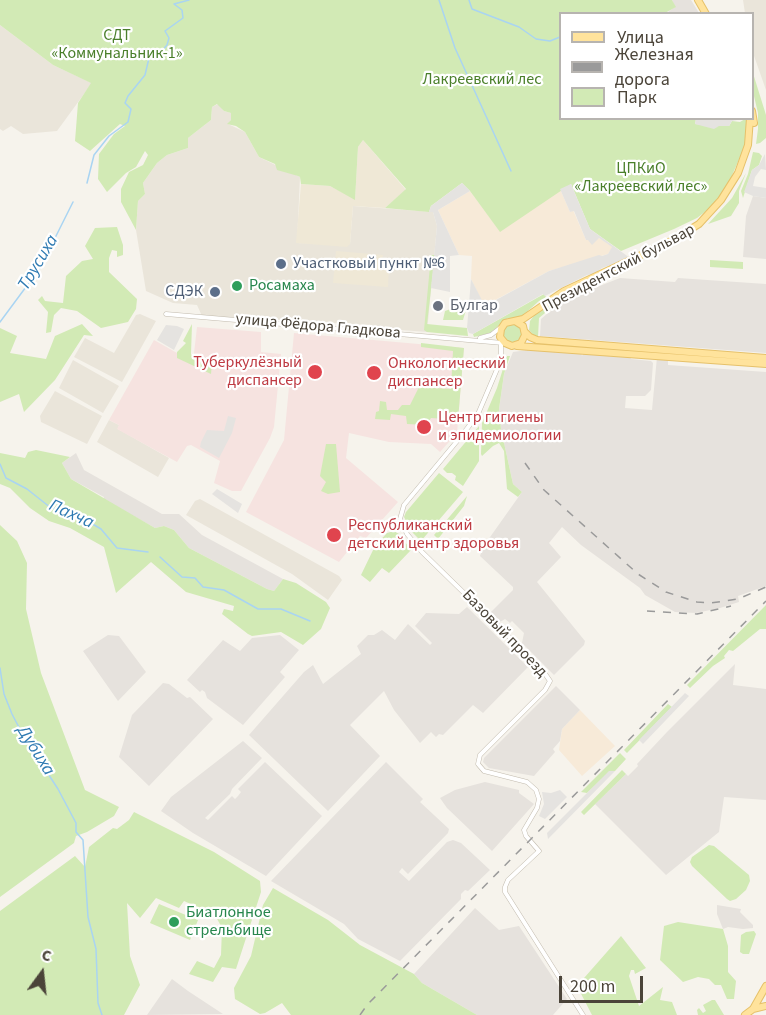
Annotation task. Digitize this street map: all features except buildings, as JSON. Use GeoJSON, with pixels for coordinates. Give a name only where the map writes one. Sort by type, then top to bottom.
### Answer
{"type":"FeatureCollection","features":[{"type":"Feature","properties":{"kind":"main road","name":"Президентский бульвар"},"geometry":{"type":"LineString","coordinates":[[515,321],[527,316],[564,291],[632,261],[691,230],[714,209],[733,183],[742,164],[750,136],[750,120]]}},
{"type":"Feature","properties":{"kind":"main road","name":"Президентский бульвар"},"geometry":{"type":"LineString","coordinates":[[525,331],[531,317],[550,303],[582,285],[693,232],[706,222],[738,180],[746,162],[754,131],[753,120]]}},
{"type":"Feature","properties":{"kind":"main road"},"geometry":{"type":"LineString","coordinates":[[580,346],[516,346],[502,342],[500,331],[507,321],[515,321],[523,326],[530,337],[537,340],[580,346],[752,360],[766,364]]}},
{"type":"Feature","properties":{"kind":"main road"},"geometry":{"type":"LineString","coordinates":[[516,346],[524,340],[525,331]]}},
{"type":"Feature","properties":{"kind":"main road"},"geometry":{"type":"LineString","coordinates":[[752,360],[766,358]]}},
{"type":"Feature","properties":{"kind":"main road"},"geometry":{"type":"LineString","coordinates":[[746,1015],[753,1009],[766,986]]}},
{"type":"Feature","properties":{"kind":"main road"},"geometry":{"type":"LineString","coordinates":[[753,1009],[766,1006]]}},
{"type":"Feature","properties":{"kind":"street","name":"улица Фёдора Гладкова"},"geometry":{"type":"LineString","coordinates":[[166,314],[502,342]]}},
{"type":"Feature","properties":{"kind":"street","name":"улица Фёдора Гладкова"},"geometry":{"type":"LineString","coordinates":[[470,339],[485,337],[502,326]]}},
{"type":"Feature","properties":{"kind":"street"},"geometry":{"type":"LineString","coordinates":[[501,360],[502,342]]}},
{"type":"Feature","properties":{"kind":"street"},"geometry":{"type":"LineString","coordinates":[[501,360],[508,350],[516,346]]}},
{"type":"Feature","properties":{"kind":"street","name":"Базовый проезд"},"geometry":{"type":"LineString","coordinates":[[501,360],[475,418],[404,505],[400,519],[407,534],[422,552],[541,668],[550,681],[544,690],[480,755],[477,762],[484,771],[526,782],[536,790],[537,808],[524,830],[526,836],[539,851],[508,880],[505,892],[583,1015]]}},
{"type":"Feature","properties":{"kind":"shaded area"},"geometry":{"type":"Polygon","coordinates":[[[672,0],[691,0],[698,12],[668,12],[675,7],[672,0]]]}},
{"type":"Feature","properties":{"kind":"shaded area"},"geometry":{"type":"Polygon","coordinates":[[[743,0],[766,0],[766,90],[754,56],[754,12],[745,12],[743,0]]]}},
{"type":"Feature","properties":{"kind":"shaded area"},"geometry":{"type":"Polygon","coordinates":[[[0,25],[53,65],[92,83],[57,131],[23,134],[11,126],[3,131],[0,129],[0,25]]]}},
{"type":"Feature","properties":{"kind":"shaded area"},"geometry":{"type":"Polygon","coordinates":[[[218,104],[224,111],[231,113],[231,120],[228,124],[245,132],[259,157],[300,177],[297,243],[350,244],[353,206],[433,212],[437,226],[427,332],[375,328],[372,325],[202,316],[197,305],[173,303],[146,291],[136,230],[138,201],[145,194],[143,183],[157,163],[167,155],[188,148],[188,138],[211,120],[212,107],[218,104]]]}},
{"type":"Feature","properties":{"kind":"shaded area"},"geometry":{"type":"Polygon","coordinates":[[[696,120],[737,120],[732,121],[729,126],[719,126],[714,129],[695,124],[696,120]]]}},
{"type":"Feature","properties":{"kind":"shaded area"},"geometry":{"type":"Polygon","coordinates":[[[363,140],[406,190],[385,208],[353,206],[350,244],[347,247],[296,243],[301,184],[330,186],[355,199],[358,147],[363,140]]]}},
{"type":"Feature","properties":{"kind":"shaded area"},"geometry":{"type":"Polygon","coordinates":[[[765,154],[766,170],[761,169],[755,177],[753,186],[766,188],[766,198],[744,192],[752,170],[759,165],[765,154]]]}},
{"type":"Feature","properties":{"kind":"shaded area"},"geometry":{"type":"Polygon","coordinates":[[[462,183],[470,191],[438,210],[459,255],[450,256],[450,292],[431,288],[437,226],[433,212],[429,212],[431,206],[462,183]]]}},
{"type":"Feature","properties":{"kind":"shaded area"},"geometry":{"type":"Polygon","coordinates":[[[571,184],[590,229],[630,258],[602,268],[594,274],[587,275],[545,296],[543,294],[473,334],[469,333],[467,328],[471,279],[485,306],[549,271],[608,254],[612,247],[599,238],[592,245],[586,240],[574,211],[570,212],[560,189],[571,184]]]}},
{"type":"Feature","properties":{"kind":"shaded area"},"geometry":{"type":"Polygon","coordinates":[[[560,189],[570,212],[573,210],[586,240],[599,238],[613,247],[608,254],[549,271],[484,306],[471,279],[472,256],[459,255],[438,210],[470,191],[500,231],[560,189]]]}},
{"type":"Feature","properties":{"kind":"shaded area"},"geometry":{"type":"Polygon","coordinates":[[[753,196],[766,198],[766,259],[743,257],[746,216],[753,196]]]}},
{"type":"Feature","properties":{"kind":"shaded area"},"geometry":{"type":"Polygon","coordinates":[[[336,251],[383,255],[382,261],[386,261],[389,265],[388,287],[333,283],[336,251]]]}},
{"type":"Feature","properties":{"kind":"shaded area"},"geometry":{"type":"Polygon","coordinates":[[[620,278],[675,282],[678,278],[766,284],[766,353],[540,336],[541,319],[548,313],[574,296],[620,278]]]}},
{"type":"Feature","properties":{"kind":"shaded area"},"geometry":{"type":"Polygon","coordinates":[[[140,314],[156,321],[122,382],[74,357],[85,338],[114,353],[136,315],[140,314]]]}},
{"type":"Feature","properties":{"kind":"shaded area"},"geometry":{"type":"Polygon","coordinates":[[[166,325],[184,329],[174,350],[157,340],[166,325]]]}},
{"type":"Feature","properties":{"kind":"shaded area"},"geometry":{"type":"Polygon","coordinates":[[[197,327],[261,332],[261,352],[281,354],[274,427],[241,491],[232,491],[214,483],[220,461],[191,445],[187,446],[177,462],[117,429],[119,425],[109,420],[154,340],[193,362],[197,327]]]}},
{"type":"Feature","properties":{"kind":"shaded area"},"geometry":{"type":"Polygon","coordinates":[[[294,333],[464,348],[457,433],[440,452],[431,444],[389,442],[349,433],[346,458],[398,502],[366,538],[360,536],[339,562],[246,512],[284,440],[294,333]]]}},
{"type":"Feature","properties":{"kind":"shaded area"},"geometry":{"type":"Polygon","coordinates":[[[535,349],[581,353],[582,356],[584,352],[630,356],[631,359],[651,361],[653,363],[651,390],[645,396],[626,396],[625,408],[652,410],[657,357],[668,358],[668,365],[766,372],[766,586],[738,596],[739,602],[720,608],[696,613],[675,612],[645,595],[640,588],[581,545],[562,527],[549,543],[561,557],[537,582],[585,641],[584,645],[554,675],[522,643],[524,633],[512,621],[510,623],[505,619],[500,622],[491,612],[513,590],[513,587],[480,556],[483,547],[522,492],[513,484],[499,409],[504,374],[513,352],[535,349]]]}},
{"type":"Feature","properties":{"kind":"shaded area"},"geometry":{"type":"Polygon","coordinates":[[[73,360],[119,386],[103,413],[59,388],[73,360]]]}},
{"type":"Feature","properties":{"kind":"shaded area"},"geometry":{"type":"Polygon","coordinates":[[[55,391],[102,416],[87,444],[41,422],[40,416],[55,391]]]}},
{"type":"Feature","properties":{"kind":"shaded area"},"geometry":{"type":"Polygon","coordinates":[[[228,416],[236,418],[232,433],[219,458],[200,447],[201,442],[207,430],[224,431],[228,416]]]}},
{"type":"Feature","properties":{"kind":"shaded area"},"geometry":{"type":"Polygon","coordinates":[[[109,420],[119,425],[118,429],[169,458],[158,477],[97,442],[109,420]]]}},
{"type":"Feature","properties":{"kind":"shaded area"},"geometry":{"type":"Polygon","coordinates":[[[76,453],[84,470],[162,514],[179,514],[202,535],[283,579],[274,591],[267,589],[189,548],[174,530],[164,526],[155,528],[103,499],[104,497],[71,479],[62,463],[76,453]]]}},
{"type":"Feature","properties":{"kind":"shaded area"},"geometry":{"type":"Polygon","coordinates":[[[217,489],[242,504],[238,513],[212,494],[217,489]]]}},
{"type":"Feature","properties":{"kind":"shaded area"},"geometry":{"type":"Polygon","coordinates":[[[200,499],[339,576],[342,580],[328,600],[292,574],[186,515],[195,501],[200,499]]]}},
{"type":"Feature","properties":{"kind":"shaded area"},"geometry":{"type":"Polygon","coordinates":[[[467,607],[528,667],[483,713],[473,705],[443,735],[439,734],[436,737],[431,732],[420,743],[394,710],[384,691],[350,725],[380,756],[328,811],[249,735],[304,672],[313,665],[323,684],[361,654],[357,646],[368,635],[374,635],[382,630],[395,640],[408,624],[430,645],[432,643],[415,626],[426,613],[459,614],[467,607]]]}},
{"type":"Feature","properties":{"kind":"shaded area"},"geometry":{"type":"Polygon","coordinates":[[[108,635],[119,636],[146,672],[118,701],[83,651],[108,635]]]}},
{"type":"Feature","properties":{"kind":"shaded area"},"geometry":{"type":"Polygon","coordinates":[[[280,635],[299,650],[280,672],[285,677],[243,725],[207,698],[205,692],[202,690],[200,692],[187,680],[223,640],[240,651],[252,638],[280,635]]]}},
{"type":"Feature","properties":{"kind":"shaded area"},"geometry":{"type":"Polygon","coordinates":[[[735,664],[733,685],[766,689],[766,800],[724,797],[719,832],[666,875],[595,804],[626,774],[628,776],[638,766],[637,764],[667,732],[735,664]]]}},
{"type":"Feature","properties":{"kind":"shaded area"},"geometry":{"type":"Polygon","coordinates":[[[163,683],[169,684],[187,698],[190,697],[213,719],[149,786],[119,757],[132,715],[163,683]]]}},
{"type":"Feature","properties":{"kind":"shaded area"},"geometry":{"type":"Polygon","coordinates":[[[556,686],[580,710],[562,729],[560,741],[553,749],[555,752],[534,776],[489,768],[483,762],[484,758],[556,686]]]}},
{"type":"Feature","properties":{"kind":"shaded area"},"geometry":{"type":"Polygon","coordinates":[[[685,693],[689,696],[643,744],[639,740],[685,693]]]}},
{"type":"Feature","properties":{"kind":"shaded area"},"geometry":{"type":"Polygon","coordinates":[[[580,710],[615,746],[582,776],[559,750],[562,729],[580,710]]]}},
{"type":"Feature","properties":{"kind":"shaded area"},"geometry":{"type":"Polygon","coordinates":[[[243,741],[262,758],[205,818],[208,820],[232,796],[235,799],[241,792],[238,789],[265,762],[322,816],[266,876],[193,833],[161,811],[171,797],[243,741]]]}},
{"type":"Feature","properties":{"kind":"shaded area"},"geometry":{"type":"Polygon","coordinates":[[[386,762],[423,799],[420,802],[449,829],[448,833],[408,874],[402,868],[399,872],[409,881],[447,842],[453,840],[461,843],[490,870],[468,891],[465,890],[461,894],[461,899],[400,961],[358,939],[344,924],[271,881],[386,762]]]}},
{"type":"Feature","properties":{"kind":"shaded area"},"geometry":{"type":"Polygon","coordinates":[[[609,771],[615,771],[548,839],[547,833],[609,771]]]}},
{"type":"Feature","properties":{"kind":"shaded area"},"geometry":{"type":"Polygon","coordinates":[[[485,782],[519,790],[519,793],[534,804],[492,851],[447,808],[440,798],[455,790],[485,782]]]}},
{"type":"Feature","properties":{"kind":"shaded area"},"geometry":{"type":"Polygon","coordinates":[[[560,790],[567,797],[545,819],[539,816],[544,804],[542,792],[551,793],[560,790]]]}},
{"type":"Feature","properties":{"kind":"shaded area"},"geometry":{"type":"Polygon","coordinates":[[[717,905],[741,909],[740,912],[753,925],[753,928],[728,927],[723,929],[717,914],[717,905]]]}},
{"type":"Feature","properties":{"kind":"shaded area"},"geometry":{"type":"Polygon","coordinates":[[[475,908],[499,930],[519,926],[567,999],[553,1015],[477,1015],[422,983],[414,974],[475,908]]]}},
{"type":"Feature","properties":{"kind":"shaded area"},"geometry":{"type":"Polygon","coordinates":[[[172,979],[188,991],[223,1014],[147,1015],[172,979]]]}},
{"type":"Feature","properties":{"kind":"green space"},"geometry":{"type":"Polygon","coordinates":[[[0,0],[672,0],[676,7],[667,12],[559,12],[559,120],[696,120],[695,124],[729,126],[732,121],[746,120],[748,123],[747,141],[727,187],[710,208],[697,218],[621,251],[590,229],[571,184],[500,232],[462,183],[431,206],[429,212],[385,208],[406,189],[363,140],[358,147],[355,200],[330,186],[301,184],[300,177],[277,170],[275,164],[259,157],[245,132],[236,126],[227,124],[231,120],[231,113],[224,111],[217,104],[212,107],[211,120],[188,138],[188,148],[167,155],[157,163],[143,183],[145,194],[138,201],[136,230],[121,202],[121,189],[129,172],[143,165],[148,155],[145,151],[136,167],[126,173],[107,192],[98,179],[99,154],[114,134],[125,126],[120,124],[90,151],[75,141],[78,103],[91,83],[53,65],[0,25],[0,0]]]}},
{"type":"Feature","properties":{"kind":"green space"},"geometry":{"type":"Polygon","coordinates":[[[754,76],[766,115],[766,138],[756,144],[758,113],[754,96],[754,76]]]}},
{"type":"Feature","properties":{"kind":"green space"},"geometry":{"type":"Polygon","coordinates":[[[753,152],[762,156],[759,165],[752,170],[743,198],[741,191],[753,152]]]}},
{"type":"Feature","properties":{"kind":"green space"},"geometry":{"type":"Polygon","coordinates":[[[746,173],[739,191],[739,203],[731,216],[708,224],[732,198],[746,173]]]}},
{"type":"Feature","properties":{"kind":"green space"},"geometry":{"type":"Polygon","coordinates":[[[117,227],[123,245],[123,255],[117,257],[117,251],[112,250],[109,258],[109,272],[137,299],[136,309],[128,322],[101,328],[77,311],[61,308],[54,315],[51,332],[46,333],[48,312],[38,300],[42,296],[45,301],[63,303],[66,276],[82,261],[93,259],[85,246],[95,228],[117,227]]]}},
{"type":"Feature","properties":{"kind":"green space"},"geometry":{"type":"Polygon","coordinates":[[[431,255],[435,255],[427,324],[467,328],[468,336],[424,330],[431,255]]]}},
{"type":"Feature","properties":{"kind":"green space"},"geometry":{"type":"Polygon","coordinates":[[[710,260],[743,262],[743,269],[710,267],[710,260]]]}},
{"type":"Feature","properties":{"kind":"green space"},"geometry":{"type":"Polygon","coordinates":[[[544,294],[546,297],[544,299],[520,318],[508,318],[490,333],[474,337],[473,334],[544,294]]]}},
{"type":"Feature","properties":{"kind":"green space"},"geometry":{"type":"Polygon","coordinates":[[[549,305],[551,308],[539,318],[538,337],[535,337],[529,330],[530,321],[536,313],[549,305]]]}},
{"type":"Feature","properties":{"kind":"green space"},"geometry":{"type":"Polygon","coordinates":[[[459,306],[466,310],[463,320],[443,320],[445,311],[459,306]]]}},
{"type":"Feature","properties":{"kind":"green space"},"geometry":{"type":"Polygon","coordinates":[[[512,323],[519,326],[522,333],[519,340],[512,343],[505,340],[502,333],[505,326],[512,323]]]}},
{"type":"Feature","properties":{"kind":"green space"},"geometry":{"type":"Polygon","coordinates":[[[82,324],[93,336],[84,335],[55,380],[24,412],[19,394],[0,402],[0,328],[17,336],[10,353],[46,359],[55,336],[82,324]]]}},
{"type":"Feature","properties":{"kind":"green space"},"geometry":{"type":"Polygon","coordinates":[[[192,324],[191,354],[195,361],[212,363],[211,374],[177,358],[177,352],[186,343],[183,341],[192,324]]]}},
{"type":"Feature","properties":{"kind":"green space"},"geometry":{"type":"Polygon","coordinates":[[[421,343],[464,348],[458,420],[431,418],[426,425],[407,424],[406,416],[391,414],[390,420],[375,419],[380,401],[386,402],[387,410],[398,410],[402,405],[410,405],[419,387],[451,389],[453,351],[421,347],[421,343]]]}},
{"type":"Feature","properties":{"kind":"green space"},"geometry":{"type":"Polygon","coordinates":[[[507,356],[510,356],[504,374],[499,409],[513,484],[522,492],[518,497],[507,489],[504,451],[499,443],[482,456],[481,454],[482,423],[497,388],[507,356]]]}},
{"type":"Feature","properties":{"kind":"green space"},"geometry":{"type":"Polygon","coordinates":[[[479,426],[479,461],[463,486],[455,480],[456,476],[443,469],[479,426]]]}},
{"type":"Feature","properties":{"kind":"green space"},"geometry":{"type":"Polygon","coordinates":[[[326,444],[336,444],[340,492],[328,494],[321,491],[326,482],[320,476],[326,444]]]}},
{"type":"Feature","properties":{"kind":"green space"},"geometry":{"type":"Polygon","coordinates":[[[36,450],[70,457],[62,463],[71,479],[155,528],[164,526],[174,530],[189,548],[267,589],[274,591],[283,579],[296,583],[326,602],[330,608],[321,629],[303,645],[281,632],[252,636],[222,614],[224,609],[233,611],[234,606],[186,592],[151,562],[116,593],[104,547],[70,528],[49,521],[30,508],[10,488],[0,484],[0,453],[25,458],[28,452],[36,450]]]}},
{"type":"Feature","properties":{"kind":"green space"},"geometry":{"type":"Polygon","coordinates":[[[439,473],[463,492],[421,541],[412,532],[404,517],[439,473]]]}},
{"type":"Feature","properties":{"kind":"green space"},"geometry":{"type":"Polygon","coordinates":[[[467,496],[464,506],[438,539],[434,535],[467,496]]]}},
{"type":"Feature","properties":{"kind":"green space"},"geometry":{"type":"Polygon","coordinates":[[[0,525],[17,541],[27,563],[26,609],[41,673],[85,790],[119,807],[114,816],[76,836],[74,843],[0,897],[0,525]]]}},
{"type":"Feature","properties":{"kind":"green space"},"geometry":{"type":"Polygon","coordinates":[[[394,531],[411,550],[389,573],[382,568],[370,582],[361,575],[375,546],[387,533],[394,531]]]}},
{"type":"Feature","properties":{"kind":"green space"},"geometry":{"type":"Polygon","coordinates":[[[766,605],[766,629],[760,629],[733,651],[729,650],[725,658],[690,688],[687,685],[766,605]]]}},
{"type":"Feature","properties":{"kind":"green space"},"geometry":{"type":"Polygon","coordinates":[[[668,704],[672,707],[627,753],[624,750],[668,704]]]}},
{"type":"Feature","properties":{"kind":"green space"},"geometry":{"type":"Polygon","coordinates":[[[620,753],[626,759],[615,771],[609,772],[587,793],[581,792],[620,753]]]}},
{"type":"Feature","properties":{"kind":"green space"},"geometry":{"type":"Polygon","coordinates":[[[622,770],[626,774],[584,815],[581,812],[622,770]]]}},
{"type":"Feature","properties":{"kind":"green space"},"geometry":{"type":"Polygon","coordinates":[[[134,812],[214,852],[260,881],[261,892],[236,969],[222,967],[213,982],[189,974],[197,961],[214,968],[221,955],[222,928],[215,915],[184,901],[179,908],[156,898],[140,918],[127,903],[130,956],[140,985],[124,1015],[0,1015],[0,911],[75,856],[85,867],[89,847],[113,828],[117,829],[129,820],[134,812]]]}},
{"type":"Feature","properties":{"kind":"green space"},"geometry":{"type":"Polygon","coordinates":[[[709,845],[714,846],[749,875],[750,881],[746,890],[736,899],[730,901],[727,899],[690,862],[692,857],[709,845]]]}},
{"type":"Feature","properties":{"kind":"green space"},"geometry":{"type":"Polygon","coordinates":[[[273,888],[328,920],[360,945],[414,974],[422,983],[477,1015],[291,1015],[282,1003],[260,1014],[235,999],[234,988],[251,956],[263,905],[273,888]]]}},
{"type":"Feature","properties":{"kind":"green space","name":"Биатлонное стрельбище"},"geometry":{"type":"Polygon","coordinates":[[[159,904],[198,920],[190,940],[150,923],[159,904]]]}},
{"type":"Feature","properties":{"kind":"green space"},"geometry":{"type":"Polygon","coordinates":[[[678,922],[723,929],[728,946],[728,972],[736,981],[734,999],[727,999],[721,985],[715,985],[709,979],[698,977],[683,982],[660,960],[664,926],[678,922]]]}},
{"type":"Feature","properties":{"kind":"green space"},"geometry":{"type":"Polygon","coordinates":[[[754,931],[756,934],[749,954],[743,954],[740,952],[741,935],[754,931]]]}},
{"type":"Feature","properties":{"kind":"green space"},"geometry":{"type":"Polygon","coordinates":[[[621,936],[646,968],[635,974],[634,970],[631,970],[629,976],[639,1006],[663,987],[660,1000],[672,1002],[677,1015],[592,1015],[577,986],[621,936]]]}},
{"type":"Feature","properties":{"kind":"green space"},"geometry":{"type":"Polygon","coordinates":[[[715,1000],[724,1015],[698,1015],[697,1010],[699,1008],[703,1013],[706,1011],[703,1005],[715,1000]]]}},
{"type":"Feature","properties":{"kind":"waterway","name":"Трусиха"},"geometry":{"type":"LineString","coordinates":[[87,183],[94,155],[109,136],[128,122],[131,109],[125,103],[145,75],[149,58],[162,51],[169,38],[165,31],[183,18],[182,10],[174,4],[189,0]]}},
{"type":"Feature","properties":{"kind":"waterway"},"geometry":{"type":"LineString","coordinates":[[439,0],[455,48],[511,171]]}},
{"type":"Feature","properties":{"kind":"waterway"},"geometry":{"type":"LineString","coordinates":[[469,0],[472,9],[519,27],[536,39],[550,41],[559,37]]}},
{"type":"Feature","properties":{"kind":"waterway","name":"Трусиха"},"geometry":{"type":"LineString","coordinates":[[0,322],[40,268],[73,202]]}},
{"type":"Feature","properties":{"kind":"waterway","name":"Пахча"},"geometry":{"type":"LineString","coordinates":[[0,464],[6,478],[27,489],[51,508],[69,510],[101,529],[117,548],[148,552]]}},
{"type":"Feature","properties":{"kind":"waterway","name":"Пахча"},"geometry":{"type":"LineString","coordinates":[[160,557],[182,577],[195,578],[203,587],[224,590],[258,609],[281,609],[310,621]]}},
{"type":"Feature","properties":{"kind":"waterway","name":"Дубиха"},"geometry":{"type":"LineString","coordinates":[[0,668],[4,694],[12,714],[58,789],[76,823],[76,832],[83,840],[88,917],[96,949],[98,1003],[102,1015]]}},
{"type":"Feature","properties":{"kind":"railway"},"geometry":{"type":"LineString","coordinates":[[525,463],[544,490],[638,574],[666,592],[697,602],[711,603],[738,599],[766,587]]}},
{"type":"Feature","properties":{"kind":"railway"},"geometry":{"type":"LineString","coordinates":[[360,1015],[367,1005],[766,601]]}},
{"type":"Feature","properties":{"kind":"railway"},"geometry":{"type":"LineString","coordinates":[[647,611],[697,614],[731,606]]}},
{"type":"Feature","properties":{"kind":"place","name":"Участковый пункт №6"},"geometry":{"type":"Point","coordinates":[281,264]}},
{"type":"Feature","properties":{"kind":"place","name":"Росамаха"},"geometry":{"type":"Point","coordinates":[237,286]}},
{"type":"Feature","properties":{"kind":"place","name":"СДЭК"},"geometry":{"type":"Point","coordinates":[215,292]}},
{"type":"Feature","properties":{"kind":"place","name":"Булгар"},"geometry":{"type":"Point","coordinates":[438,306]}},
{"type":"Feature","properties":{"kind":"place","name":"Туберкулёзный диспансер"},"geometry":{"type":"Point","coordinates":[315,372]}},
{"type":"Feature","properties":{"kind":"place","name":"Онкологический диспансер"},"geometry":{"type":"Point","coordinates":[374,373]}},
{"type":"Feature","properties":{"kind":"place","name":"Центр гигиены и эпидемиологии"},"geometry":{"type":"Point","coordinates":[424,427]}},
{"type":"Feature","properties":{"kind":"place","name":"Республиканский детский центр здоровья"},"geometry":{"type":"Point","coordinates":[334,535]}},
{"type":"Feature","properties":{"kind":"place","name":"Биатлонное стрельбище"},"geometry":{"type":"Point","coordinates":[174,922]}},
{"type":"Feature","properties":{"kind":"park label","name":"СДТ «Коммунальник-1»"},"geometry":{"type":"Point","coordinates":[117,45]}},
{"type":"Feature","properties":{"kind":"park label","name":"Лакреевский лес"},"geometry":{"type":"Point","coordinates":[482,80]}},
{"type":"Feature","properties":{"kind":"park label","name":"ЦПКиО «Лакреевский лес»"},"geometry":{"type":"Point","coordinates":[641,178]}}]}
